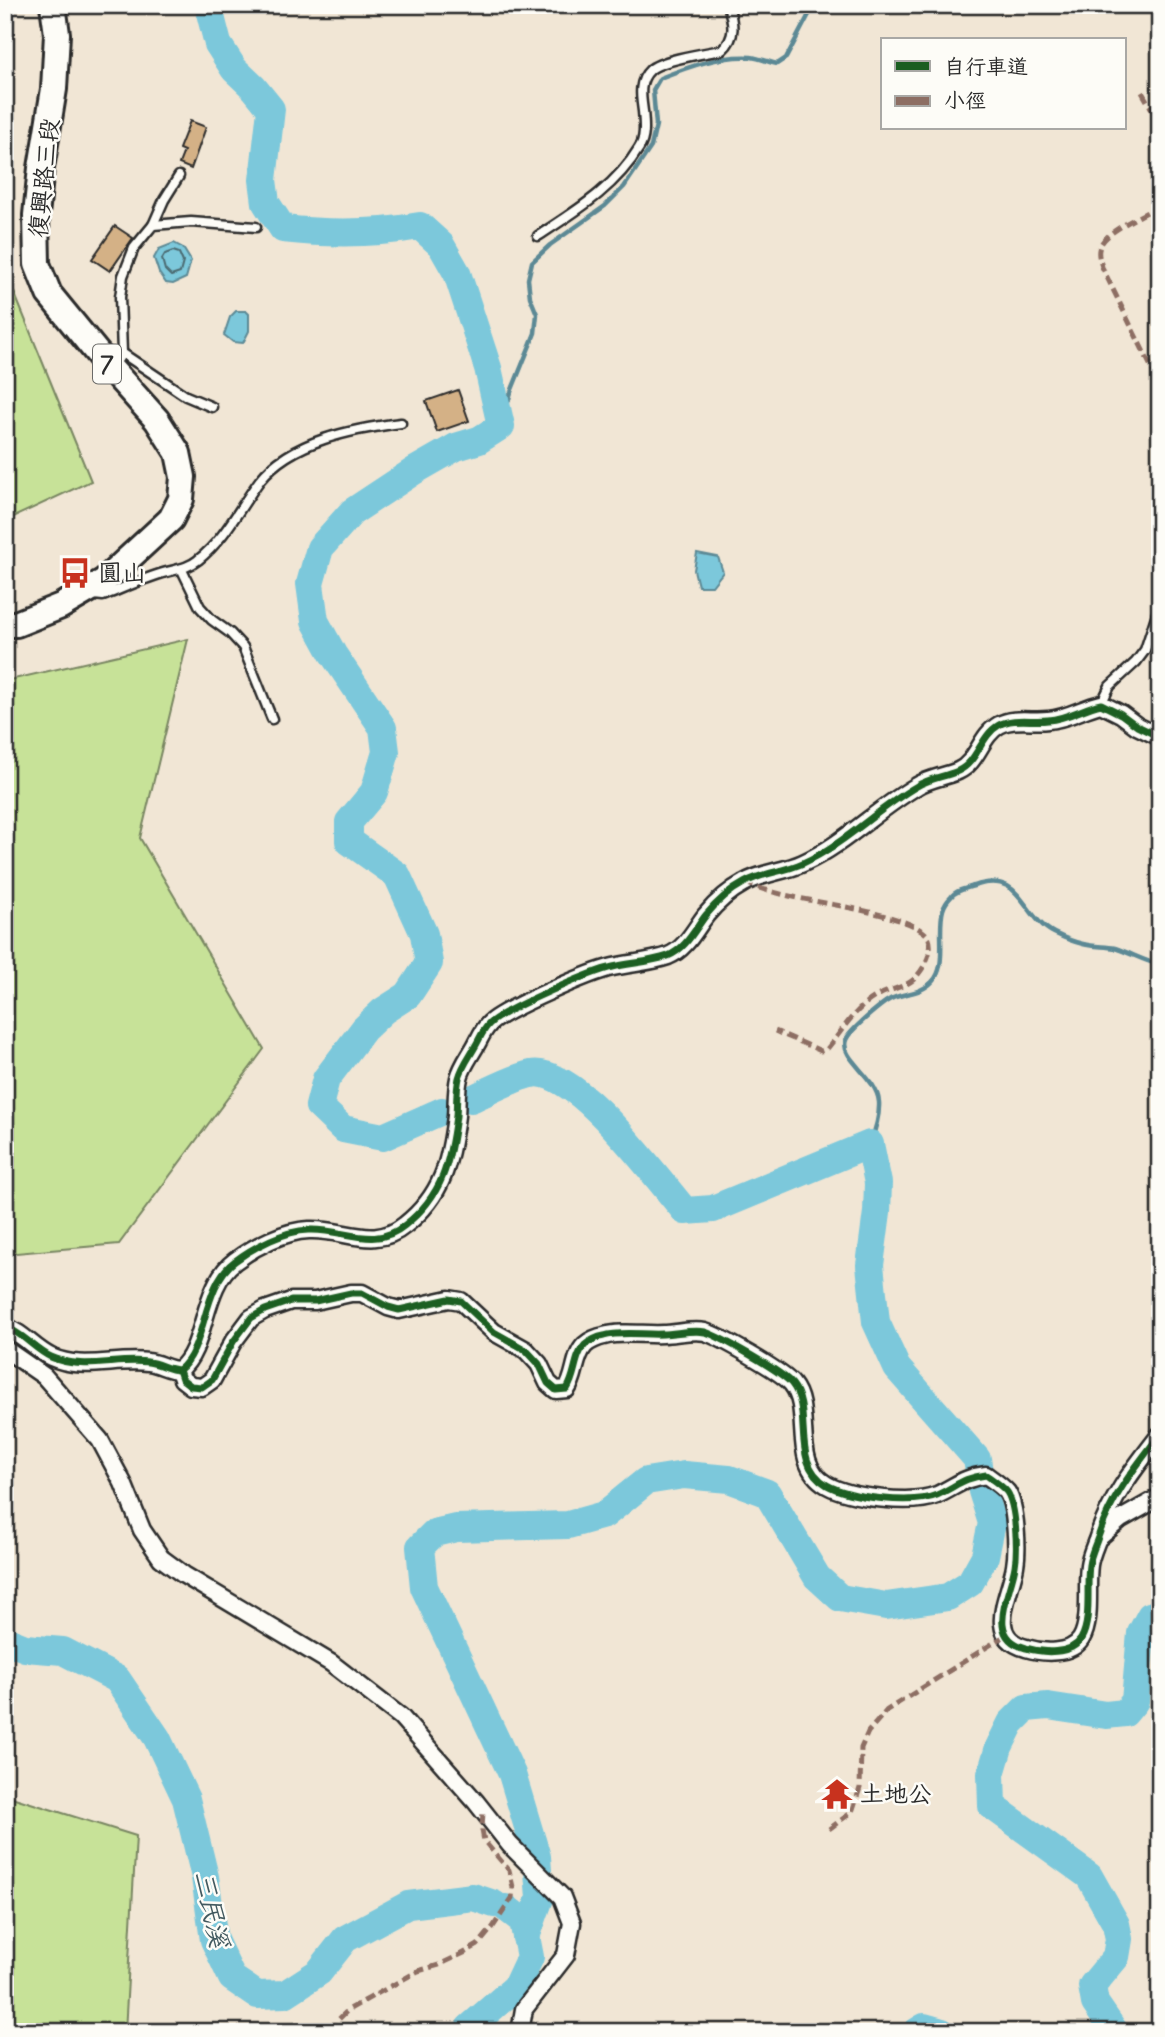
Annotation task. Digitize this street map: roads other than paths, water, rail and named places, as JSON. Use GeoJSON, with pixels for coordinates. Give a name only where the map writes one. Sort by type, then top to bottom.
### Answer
{"type":"FeatureCollection","features":[{"type":"Feature","properties":{"kind":"main road","name":"復興路三段"},"geometry":{"type":"LineString","coordinates":[[5,624],[16,624],[61,606],[104,581],[171,519],[181,499],[183,477],[178,453],[117,361],[49,294],[37,264],[36,215],[54,89],[57,34],[52,5]]}},
{"type":"Feature","properties":{"kind":"street"},"geometry":{"type":"LineString","coordinates":[[5,1327],[52,1357],[73,1363],[149,1362],[179,1370],[186,1365],[193,1351],[212,1293],[222,1274],[234,1262],[288,1234],[307,1230],[327,1230],[379,1239],[405,1225],[433,1197],[443,1177],[456,1114],[460,1075],[486,1027],[494,1019],[610,967],[666,957],[677,951],[692,936],[707,914],[744,883],[765,873],[804,863],[841,841],[919,784],[963,768],[969,764],[991,731],[1000,724],[1049,720],[1101,704],[1160,737]]}},
{"type":"Feature","properties":{"kind":"street"},"geometry":{"type":"LineString","coordinates":[[179,1370],[182,1379],[191,1386],[202,1387],[212,1380],[233,1342],[251,1318],[291,1301],[315,1301],[351,1293],[362,1293],[399,1310],[449,1299],[461,1301],[494,1332],[526,1350],[539,1364],[548,1383],[556,1390],[567,1389],[573,1381],[580,1352],[586,1343],[605,1335],[704,1332],[750,1355],[791,1383],[799,1396],[804,1449],[808,1463],[815,1475],[828,1486],[887,1499],[919,1500],[978,1476],[1007,1493],[1015,1520],[1016,1565],[1002,1617],[1006,1635],[1017,1645],[1030,1649],[1059,1651],[1071,1648],[1080,1641],[1086,1626],[1089,1563],[1097,1540],[1119,1488],[1160,1435]]}},
{"type":"Feature","properties":{"kind":"street"},"geometry":{"type":"LineString","coordinates":[[5,1349],[44,1377],[100,1440],[124,1483],[142,1530],[161,1558],[184,1575],[331,1663],[401,1717],[523,1859],[562,1897],[572,1923],[566,1955],[524,2008],[520,2032]]}},
{"type":"Feature","properties":{"kind":"street"},"geometry":{"type":"LineString","coordinates":[[1097,1540],[1121,1518],[1160,1497]]}},
{"type":"Feature","properties":{"kind":"lane"},"geometry":{"type":"LineString","coordinates":[[538,236],[586,205],[606,188],[641,145],[644,131],[640,94],[650,70],[663,63],[722,50],[729,44],[733,23],[728,5]]}},
{"type":"Feature","properties":{"kind":"lane"},"geometry":{"type":"LineString","coordinates":[[179,176],[153,225],[134,248],[122,276],[117,361],[212,407]]}},
{"type":"Feature","properties":{"kind":"lane"},"geometry":{"type":"LineString","coordinates":[[153,225],[191,222],[256,227]]}},
{"type":"Feature","properties":{"kind":"lane"},"geometry":{"type":"LineString","coordinates":[[84,595],[103,596],[165,573],[182,570],[213,547],[262,478],[278,462],[336,434],[401,423]]}},
{"type":"Feature","properties":{"kind":"lane"},"geometry":{"type":"LineString","coordinates":[[182,570],[200,607],[243,647],[272,719]]}},
{"type":"Feature","properties":{"kind":"lane"},"geometry":{"type":"LineString","coordinates":[[1101,704],[1110,686],[1145,650],[1160,604]]}},
{"type":"Feature","properties":{"kind":"water"},"geometry":{"type":"Polygon","coordinates":[[[174,243],[183,248],[191,261],[186,278],[173,284],[166,283],[154,258],[159,249],[174,243]]]}},
{"type":"Feature","properties":{"kind":"water"},"geometry":{"type":"Polygon","coordinates":[[[236,311],[246,311],[249,314],[249,331],[243,343],[233,342],[224,335],[230,317],[236,311]]]}},
{"type":"Feature","properties":{"kind":"water"},"geometry":{"type":"Polygon","coordinates":[[[697,553],[718,557],[723,572],[712,586],[698,586],[694,570],[697,553]]]}},
{"type":"Feature","properties":{"kind":"waterway"},"geometry":{"type":"LineString","coordinates":[[208,5],[218,44],[234,69],[271,109],[263,180],[266,203],[283,229],[352,232],[420,226],[441,245],[457,273],[488,368],[501,426],[479,440],[456,447],[414,471],[352,512],[320,548],[310,584],[315,621],[333,654],[383,728],[386,752],[374,792],[349,822],[349,841],[397,875],[424,934],[429,963],[408,995],[383,1011],[364,1029],[326,1079],[319,1106],[343,1129],[383,1137],[442,1111]]}},
{"type":"Feature","properties":{"kind":"waterway"},"geometry":{"type":"LineString","coordinates":[[501,426],[511,392],[535,333],[537,314],[530,297],[528,279],[532,262],[550,245],[605,206],[624,187],[651,147],[656,125],[653,90],[660,78],[693,66],[728,58],[751,57],[777,64],[786,58],[814,5]]}},
{"type":"Feature","properties":{"kind":"waterway"},"geometry":{"type":"LineString","coordinates":[[870,1144],[878,1118],[877,1093],[848,1054],[846,1040],[875,1010],[889,1000],[919,991],[932,982],[940,967],[943,910],[947,901],[956,893],[990,882],[1002,884],[1012,889],[1034,916],[1054,933],[1091,946],[1115,948],[1160,965]]}},
{"type":"Feature","properties":{"kind":"waterway"},"geometry":{"type":"LineString","coordinates":[[471,1099],[524,1076],[549,1076],[570,1087],[592,1105],[636,1151],[685,1211],[713,1209],[870,1144],[878,1183],[870,1265],[876,1322],[897,1368],[977,1459],[982,1491],[992,1523],[985,1556],[970,1583],[948,1597],[886,1606],[840,1598],[817,1577],[767,1493],[729,1479],[684,1475],[646,1481],[604,1515],[568,1525],[456,1528],[434,1533],[420,1547],[424,1587],[512,1774],[537,1857],[540,1898],[526,1937]]}},
{"type":"Feature","properties":{"kind":"waterway"},"geometry":{"type":"LineString","coordinates":[[1115,2032],[1095,2003],[1092,1986],[1116,1957],[1119,1939],[1116,1924],[1089,1876],[992,1806],[991,1774],[999,1747],[1011,1723],[1026,1708],[1048,1706],[1106,1715],[1125,1713],[1135,1701],[1141,1633],[1150,1616],[1160,1613]]}},
{"type":"Feature","properties":{"kind":"waterway","name":"三民溪"},"geometry":{"type":"LineString","coordinates":[[5,1640],[25,1648],[63,1651],[117,1679],[157,1738],[186,1799],[205,1877],[214,1940],[232,1978],[257,1995],[285,1994],[319,1972],[345,1939],[408,1905],[473,1897],[494,1904]]}},
{"type":"Feature","properties":{"kind":"waterway","name":"三民溪"},"geometry":{"type":"LineString","coordinates":[[467,2032],[516,1987],[530,1957],[523,1921],[506,1908]]}},
{"type":"Feature","properties":{"kind":"waterway"},"geometry":{"type":"LineString","coordinates":[[916,2032],[924,2027],[942,2032]]}},
{"type":"Feature","properties":{"kind":"place","name":"圓山"},"geometry":{"type":"Point","coordinates":[75,573]}},
{"type":"Feature","properties":{"kind":"place","name":"土地公"},"geometry":{"type":"Point","coordinates":[837,1794]}}]}
